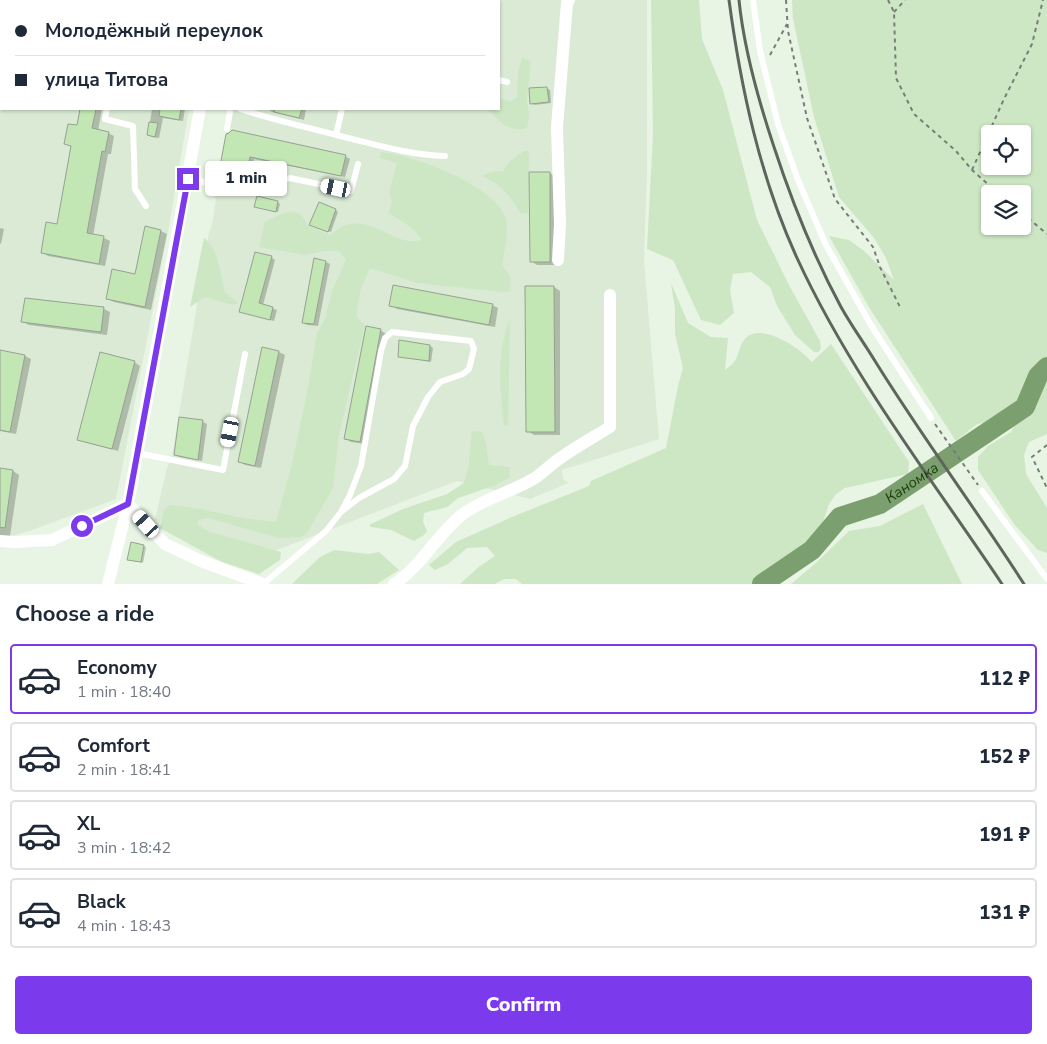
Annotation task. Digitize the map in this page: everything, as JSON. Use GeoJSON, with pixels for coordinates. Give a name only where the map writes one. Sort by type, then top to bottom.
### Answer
{"type":"FeatureCollection","features":[{"type":"Feature","properties":{"kind":"street"},"geometry":{"type":"LineString","coordinates":[[558,260],[560,224],[557,127],[567,3],[569,0]]}},
{"type":"Feature","properties":{"kind":"street"},"geometry":{"type":"LineString","coordinates":[[108,584],[128,504],[200,110]]}},
{"type":"Feature","properties":{"kind":"street"},"geometry":{"type":"LineString","coordinates":[[394,584],[423,558],[451,524],[464,513],[478,504],[535,478],[561,457],[610,427],[610,295]]}},
{"type":"Feature","properties":{"kind":"street"},"geometry":{"type":"LineString","coordinates":[[0,541],[52,540],[128,504]]}},
{"type":"Feature","properties":{"kind":"street"},"geometry":{"type":"LineString","coordinates":[[128,504],[165,544],[201,561],[263,584]]}},
{"type":"Feature","properties":{"kind":"lane"},"geometry":{"type":"LineString","coordinates":[[753,0],[764,66],[778,124],[798,180],[826,245],[872,327],[931,418]]}},
{"type":"Feature","properties":{"kind":"lane"},"geometry":{"type":"LineString","coordinates":[[500,80],[507,82]]}},
{"type":"Feature","properties":{"kind":"lane"},"geometry":{"type":"LineString","coordinates":[[107,110],[104,118],[133,126],[135,189],[146,206]]}},
{"type":"Feature","properties":{"kind":"lane"},"geometry":{"type":"LineString","coordinates":[[243,110],[415,154],[445,156]]}},
{"type":"Feature","properties":{"kind":"lane"},"geometry":{"type":"LineString","coordinates":[[336,135],[342,110]]}},
{"type":"Feature","properties":{"kind":"lane"},"geometry":{"type":"LineString","coordinates":[[227,129],[230,112]]}},
{"type":"Feature","properties":{"kind":"lane"},"geometry":{"type":"LineString","coordinates":[[188,179],[248,191],[290,178],[351,191],[358,164]]}},
{"type":"Feature","properties":{"kind":"lane"},"geometry":{"type":"LineString","coordinates":[[263,584],[326,531],[341,512],[350,495],[361,466],[381,351],[385,338],[392,332],[471,341],[474,349],[469,369],[463,374],[440,382],[428,397],[413,426],[405,466],[394,479],[358,498],[341,512]]}},
{"type":"Feature","properties":{"kind":"lane"},"geometry":{"type":"LineString","coordinates":[[137,453],[223,470],[245,354]]}},
{"type":"Feature","properties":{"kind":"lane"},"geometry":{"type":"LineString","coordinates":[[982,491],[1047,579]]}},
{"type":"Feature","properties":{"kind":"path"},"geometry":{"type":"LineString","coordinates":[[786,0],[788,24],[807,118],[835,199],[874,247],[880,267],[900,307]]}},
{"type":"Feature","properties":{"kind":"path"},"geometry":{"type":"LineString","coordinates":[[888,0],[894,12],[896,78],[914,114],[956,151],[972,170],[990,185]]}},
{"type":"Feature","properties":{"kind":"path"},"geometry":{"type":"LineString","coordinates":[[894,12],[905,0]]}},
{"type":"Feature","properties":{"kind":"path"},"geometry":{"type":"LineString","coordinates":[[972,170],[1004,99],[1032,44],[1044,0]]}},
{"type":"Feature","properties":{"kind":"path"},"geometry":{"type":"LineString","coordinates":[[764,66],[788,24]]}},
{"type":"Feature","properties":{"kind":"path"},"geometry":{"type":"LineString","coordinates":[[1031,221],[1047,234]]}},
{"type":"Feature","properties":{"kind":"path"},"geometry":{"type":"LineString","coordinates":[[931,418],[982,491]]}},
{"type":"Feature","properties":{"kind":"path"},"geometry":{"type":"LineString","coordinates":[[1047,444],[1032,457],[1047,488]]}},
{"type":"Feature","properties":{"kind":"shaded area"},"geometry":{"type":"Polygon","coordinates":[[[500,0],[647,0],[647,171],[644,261],[659,439],[562,470],[563,479],[568,483],[530,499],[457,481],[266,554],[155,520],[167,468],[172,457],[209,232],[212,226],[218,177],[231,110],[500,110],[500,0]]]}},
{"type":"Feature","properties":{"kind":"shaded area"},"geometry":{"type":"Polygon","coordinates":[[[651,0],[699,0],[702,39],[723,90],[757,220],[789,285],[820,341],[821,348],[819,352],[814,352],[795,335],[777,306],[770,287],[751,272],[733,274],[730,290],[734,313],[720,325],[701,320],[673,260],[647,249],[653,135],[651,0]]]}},
{"type":"Feature","properties":{"kind":"shaded area"},"geometry":{"type":"Polygon","coordinates":[[[792,0],[1047,0],[1047,434],[1029,442],[1024,455],[1026,474],[1047,508],[1047,553],[1038,550],[1014,524],[978,470],[978,457],[988,446],[1011,432],[1025,407],[991,422],[977,424],[956,441],[870,309],[829,236],[849,240],[864,251],[894,280],[886,258],[874,238],[839,197],[814,117],[793,19],[792,0]]]}},
{"type":"Feature","properties":{"kind":"shaded area"},"geometry":{"type":"Polygon","coordinates":[[[522,58],[531,61],[527,98],[529,119],[527,128],[515,129],[500,122],[488,110],[500,110],[500,99],[511,101],[517,98],[518,73],[522,58]]]}},
{"type":"Feature","properties":{"kind":"shaded area"},"geometry":{"type":"Polygon","coordinates":[[[0,110],[189,110],[169,226],[116,499],[29,531],[5,538],[0,537],[0,110]]]}},
{"type":"Feature","properties":{"kind":"shaded area"},"geometry":{"type":"Polygon","coordinates":[[[524,151],[529,151],[528,213],[521,214],[505,192],[483,176],[490,172],[503,171],[510,161],[524,151]]]}},
{"type":"Feature","properties":{"kind":"shaded area"},"geometry":{"type":"Polygon","coordinates":[[[381,152],[413,159],[452,174],[487,195],[499,207],[507,224],[502,265],[511,278],[510,291],[502,292],[417,283],[370,268],[361,288],[356,316],[365,325],[339,435],[333,488],[307,533],[301,537],[279,538],[208,518],[198,520],[198,525],[210,532],[281,552],[280,560],[259,574],[222,562],[160,528],[164,510],[170,505],[276,522],[291,468],[308,388],[317,333],[325,319],[332,291],[346,260],[339,251],[324,251],[305,255],[259,247],[265,222],[282,214],[294,212],[303,218],[307,225],[330,235],[341,227],[354,223],[374,227],[402,240],[421,240],[411,228],[388,212],[392,202],[389,193],[397,163],[380,158],[381,152]]]}},
{"type":"Feature","properties":{"kind":"shaded area"},"geometry":{"type":"Polygon","coordinates":[[[204,238],[213,248],[216,255],[225,293],[238,303],[233,305],[205,297],[190,307],[204,238]]]}},
{"type":"Feature","properties":{"kind":"shaded area"},"geometry":{"type":"Polygon","coordinates":[[[671,283],[688,323],[711,337],[728,338],[725,370],[735,360],[744,340],[751,335],[760,333],[780,338],[799,350],[812,362],[831,344],[909,462],[908,474],[845,488],[836,494],[829,504],[819,535],[804,552],[756,584],[522,584],[516,579],[504,579],[495,584],[460,584],[480,566],[495,556],[487,547],[467,548],[448,564],[435,570],[429,565],[456,542],[589,486],[591,481],[666,448],[683,368],[675,334],[675,309],[671,283]]]}},
{"type":"Feature","properties":{"kind":"shaded area"},"geometry":{"type":"Polygon","coordinates":[[[510,320],[508,426],[504,425],[500,372],[503,345],[510,320]]]}},
{"type":"Feature","properties":{"kind":"shaded area"},"geometry":{"type":"Polygon","coordinates":[[[472,432],[482,432],[489,465],[510,467],[509,478],[493,486],[458,498],[447,507],[424,513],[423,522],[427,531],[414,541],[391,530],[371,527],[369,525],[403,509],[447,494],[464,483],[468,470],[472,432]]]}},
{"type":"Feature","properties":{"kind":"shaded area"},"geometry":{"type":"Polygon","coordinates":[[[923,504],[962,584],[791,584],[849,531],[880,526],[923,504]]]}},
{"type":"Feature","properties":{"kind":"shaded area"},"geometry":{"type":"Polygon","coordinates":[[[334,550],[368,554],[379,552],[399,570],[377,584],[292,584],[320,557],[334,550]]]}},
{"type":"Feature","properties":{"kind":"building"},"geometry":{"type":"Polygon","coordinates":[[[547,87],[549,102],[530,104],[529,88],[547,87]]]}},
{"type":"Feature","properties":{"kind":"building"},"geometry":{"type":"Polygon","coordinates":[[[80,110],[96,110],[92,128],[109,132],[105,152],[102,151],[87,233],[104,236],[99,264],[41,253],[46,222],[57,224],[71,146],[64,144],[68,124],[77,125],[80,110]]]}},
{"type":"Feature","properties":{"kind":"building"},"geometry":{"type":"Polygon","coordinates":[[[160,110],[181,110],[179,120],[159,116],[160,110]]]}},
{"type":"Feature","properties":{"kind":"building"},"geometry":{"type":"Polygon","coordinates":[[[275,110],[302,110],[299,118],[274,112],[275,110]]]}},
{"type":"Feature","properties":{"kind":"building"},"geometry":{"type":"Polygon","coordinates":[[[149,122],[158,123],[155,137],[147,135],[149,122]]]}},
{"type":"Feature","properties":{"kind":"building"},"geometry":{"type":"Polygon","coordinates":[[[232,130],[346,155],[341,176],[250,157],[244,183],[218,177],[226,134],[232,130]]]}},
{"type":"Feature","properties":{"kind":"building"},"geometry":{"type":"Polygon","coordinates":[[[529,172],[550,172],[550,262],[530,262],[529,172]]]}},
{"type":"Feature","properties":{"kind":"building"},"geometry":{"type":"Polygon","coordinates":[[[257,196],[278,201],[276,212],[254,207],[257,196]]]}},
{"type":"Feature","properties":{"kind":"building"},"geometry":{"type":"Polygon","coordinates":[[[319,202],[336,209],[328,232],[309,225],[319,202]]]}},
{"type":"Feature","properties":{"kind":"building"},"geometry":{"type":"Polygon","coordinates":[[[145,226],[161,230],[145,307],[106,299],[112,269],[135,274],[145,226]]]}},
{"type":"Feature","properties":{"kind":"building"},"geometry":{"type":"Polygon","coordinates":[[[255,252],[272,256],[259,303],[273,307],[270,320],[239,312],[255,252]]]}},
{"type":"Feature","properties":{"kind":"building"},"geometry":{"type":"Polygon","coordinates":[[[314,258],[326,261],[314,324],[302,323],[314,258]]]}},
{"type":"Feature","properties":{"kind":"building"},"geometry":{"type":"Polygon","coordinates":[[[393,285],[493,304],[489,325],[389,306],[393,285]]]}},
{"type":"Feature","properties":{"kind":"building"},"geometry":{"type":"Polygon","coordinates":[[[525,286],[554,286],[555,432],[526,432],[525,286]]]}},
{"type":"Feature","properties":{"kind":"building"},"geometry":{"type":"Polygon","coordinates":[[[25,298],[104,307],[101,332],[21,322],[25,298]]]}},
{"type":"Feature","properties":{"kind":"building"},"geometry":{"type":"Polygon","coordinates":[[[366,326],[381,329],[360,442],[344,439],[366,326]]]}},
{"type":"Feature","properties":{"kind":"building"},"geometry":{"type":"Polygon","coordinates":[[[399,340],[430,345],[429,361],[398,357],[399,340]]]}},
{"type":"Feature","properties":{"kind":"building"},"geometry":{"type":"Polygon","coordinates":[[[262,347],[279,351],[255,466],[238,462],[262,347]]]}},
{"type":"Feature","properties":{"kind":"building"},"geometry":{"type":"Polygon","coordinates":[[[0,350],[25,355],[10,432],[0,430],[0,350]]]}},
{"type":"Feature","properties":{"kind":"building"},"geometry":{"type":"Polygon","coordinates":[[[100,352],[135,361],[112,449],[77,440],[100,352]]]}},
{"type":"Feature","properties":{"kind":"building"},"geometry":{"type":"Polygon","coordinates":[[[179,417],[203,420],[198,460],[174,455],[179,417]]]}},
{"type":"Feature","properties":{"kind":"building"},"geometry":{"type":"Polygon","coordinates":[[[0,468],[13,470],[5,528],[0,527],[0,468]]]}},
{"type":"Feature","properties":{"kind":"building"},"geometry":{"type":"Polygon","coordinates":[[[131,542],[144,545],[141,562],[127,560],[131,542]]]}},
{"type":"Feature","properties":{"kind":"waterway","name":"Каномка"},"geometry":{"type":"LineString","coordinates":[[762,584],[812,550],[840,517],[880,504],[1025,407],[1038,376],[1047,367]]}},
{"type":"Feature","properties":{"kind":"railway"},"geometry":{"type":"LineString","coordinates":[[729,0],[739,66],[762,164],[772,196],[797,258],[818,301],[867,385],[1002,584]]}},
{"type":"Feature","properties":{"kind":"railway"},"geometry":{"type":"LineString","coordinates":[[739,0],[748,56],[768,129],[796,208],[812,248],[831,287],[849,321],[893,389],[1024,584]]}},
{"type":"Feature","properties":{"kind":"route"},"geometry":{"type":"LineString","coordinates":[[82,526],[128,504],[188,179]]}}]}
